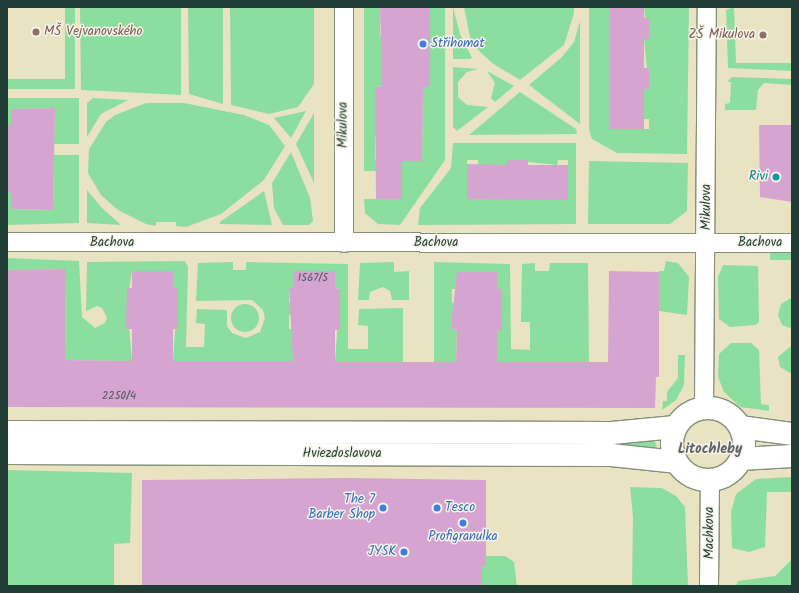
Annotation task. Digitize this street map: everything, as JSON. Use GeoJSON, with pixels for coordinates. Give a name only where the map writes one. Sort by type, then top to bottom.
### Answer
{"type":"FeatureCollection","features":[{"type":"Feature","properties":{"kind":"street","name":"Mikulova"},"geometry":{"type":"LineString","coordinates":[[344,7],[344,243]]}},
{"type":"Feature","properties":{"kind":"street","name":"Mikulova"},"geometry":{"type":"LineString","coordinates":[[704,407],[707,243],[707,7]]}},
{"type":"Feature","properties":{"kind":"street","name":"Bachova"},"geometry":{"type":"LineString","coordinates":[[7,242],[792,243]]}},
{"type":"Feature","properties":{"kind":"street"},"geometry":{"type":"LineString","coordinates":[[704,407],[725,412],[740,427],[744,443],[741,459],[728,474],[710,480],[692,477],[676,462],[671,445],[675,427],[687,414],[704,407]]}},
{"type":"Feature","properties":{"kind":"street","name":"Hviezdoslavova"},"geometry":{"type":"LineString","coordinates":[[7,432],[612,433],[675,427]]}},
{"type":"Feature","properties":{"kind":"street"},"geometry":{"type":"LineString","coordinates":[[740,427],[792,434]]}},
{"type":"Feature","properties":{"kind":"street","name":"Hviezdoslavova"},"geometry":{"type":"LineString","coordinates":[[7,453],[611,455],[676,462]]}},
{"type":"Feature","properties":{"kind":"street"},"geometry":{"type":"LineString","coordinates":[[741,459],[792,456]]}},
{"type":"Feature","properties":{"kind":"street","name":"Machkova"},"geometry":{"type":"LineString","coordinates":[[709,586],[710,480]]}},
{"type":"Feature","properties":{"kind":"green space"},"geometry":{"type":"Polygon","coordinates":[[[65,7],[75,7],[75,89],[7,89],[7,79],[65,79],[65,7]]]}},
{"type":"Feature","properties":{"kind":"green space"},"geometry":{"type":"Polygon","coordinates":[[[80,7],[181,7],[181,95],[81,90],[80,7]]]}},
{"type":"Feature","properties":{"kind":"green space"},"geometry":{"type":"Polygon","coordinates":[[[188,7],[223,7],[223,104],[189,94],[188,7]]]}},
{"type":"Feature","properties":{"kind":"green space"},"geometry":{"type":"Polygon","coordinates":[[[230,7],[314,7],[314,84],[298,107],[269,114],[231,105],[230,7]]]}},
{"type":"Feature","properties":{"kind":"green space"},"geometry":{"type":"Polygon","coordinates":[[[364,7],[380,7],[380,36],[387,37],[382,87],[375,86],[378,136],[375,136],[375,160],[422,161],[423,87],[430,7],[445,7],[445,160],[400,225],[378,224],[365,213],[364,199],[402,199],[402,171],[364,171],[364,7]]]}},
{"type":"Feature","properties":{"kind":"green space"},"geometry":{"type":"Polygon","coordinates":[[[453,7],[460,34],[472,58],[453,59],[453,7]]]}},
{"type":"Feature","properties":{"kind":"green space"},"geometry":{"type":"Polygon","coordinates":[[[464,7],[574,7],[574,13],[564,45],[520,80],[492,63],[476,48],[470,37],[464,7]]]}},
{"type":"Feature","properties":{"kind":"green space"},"geometry":{"type":"Polygon","coordinates":[[[589,7],[610,7],[610,129],[649,129],[649,119],[644,119],[644,89],[649,89],[644,39],[649,39],[649,18],[645,18],[644,7],[689,7],[687,154],[617,153],[592,139],[589,130],[589,7]]]}},
{"type":"Feature","properties":{"kind":"green space"},"geometry":{"type":"Polygon","coordinates":[[[734,7],[736,63],[792,63],[792,71],[728,68],[726,10],[734,7]]]}},
{"type":"Feature","properties":{"kind":"green space"},"geometry":{"type":"Polygon","coordinates":[[[580,21],[580,124],[529,85],[562,57],[574,42],[580,21]]]}},
{"type":"Feature","properties":{"kind":"green space"},"geometry":{"type":"Polygon","coordinates":[[[453,67],[478,69],[467,72],[458,82],[458,97],[467,105],[488,107],[457,131],[453,127],[453,67]]]}},
{"type":"Feature","properties":{"kind":"green space"},"geometry":{"type":"Polygon","coordinates":[[[487,71],[514,86],[495,102],[491,98],[495,83],[487,71]]]}},
{"type":"Feature","properties":{"kind":"green space"},"geometry":{"type":"Polygon","coordinates":[[[732,77],[792,79],[792,85],[764,83],[758,90],[756,110],[725,110],[725,104],[730,103],[731,82],[727,82],[732,77]]]}},
{"type":"Feature","properties":{"kind":"green space"},"geometry":{"type":"Polygon","coordinates":[[[520,92],[576,129],[577,134],[469,135],[520,92]]]}},
{"type":"Feature","properties":{"kind":"green space"},"geometry":{"type":"Polygon","coordinates":[[[7,98],[79,98],[79,144],[54,144],[55,108],[12,109],[11,125],[7,125],[7,98]]]}},
{"type":"Feature","properties":{"kind":"green space"},"geometry":{"type":"Polygon","coordinates":[[[93,98],[128,100],[101,114],[87,137],[87,103],[93,98]]]}},
{"type":"Feature","properties":{"kind":"green space"},"geometry":{"type":"Polygon","coordinates":[[[146,103],[184,103],[244,115],[269,125],[285,146],[264,180],[221,214],[186,227],[176,226],[176,222],[156,222],[156,226],[146,224],[118,210],[101,195],[88,173],[89,149],[106,122],[115,115],[146,103]]]}},
{"type":"Feature","properties":{"kind":"green space"},"geometry":{"type":"Polygon","coordinates":[[[306,111],[291,138],[274,118],[306,111]]]}},
{"type":"Feature","properties":{"kind":"green space"},"geometry":{"type":"Polygon","coordinates":[[[314,113],[314,183],[296,144],[314,113]]]}},
{"type":"Feature","properties":{"kind":"green space"},"geometry":{"type":"Polygon","coordinates":[[[453,143],[576,143],[576,224],[418,225],[420,208],[451,168],[453,143]],[[467,160],[467,199],[568,199],[568,160],[558,160],[557,165],[508,160],[507,165],[478,165],[478,160],[467,160]]]}},
{"type":"Feature","properties":{"kind":"green space"},"geometry":{"type":"Polygon","coordinates":[[[291,152],[310,198],[313,221],[309,225],[283,225],[274,208],[272,183],[291,152]]]}},
{"type":"Feature","properties":{"kind":"green space"},"geometry":{"type":"Polygon","coordinates":[[[54,155],[79,155],[79,223],[7,225],[7,193],[11,193],[11,209],[53,210],[54,155]]]}},
{"type":"Feature","properties":{"kind":"green space"},"geometry":{"type":"Polygon","coordinates":[[[589,161],[688,163],[687,211],[670,224],[588,224],[589,161]]]}},
{"type":"Feature","properties":{"kind":"green space"},"geometry":{"type":"Polygon","coordinates":[[[87,190],[102,208],[121,225],[87,223],[87,190]]]}},
{"type":"Feature","properties":{"kind":"green space"},"geometry":{"type":"Polygon","coordinates":[[[264,191],[272,225],[220,224],[220,222],[264,191]]]}},
{"type":"Feature","properties":{"kind":"green space"},"geometry":{"type":"Polygon","coordinates":[[[770,252],[792,253],[792,260],[770,260],[770,252]]]}},
{"type":"Feature","properties":{"kind":"green space"},"geometry":{"type":"Polygon","coordinates":[[[7,258],[79,261],[82,317],[95,328],[105,323],[107,318],[102,308],[97,306],[86,311],[87,262],[185,261],[188,267],[186,347],[204,347],[205,324],[196,323],[197,309],[227,310],[227,326],[232,333],[246,338],[260,332],[265,318],[263,310],[252,300],[196,301],[198,263],[233,262],[233,270],[246,270],[246,262],[348,264],[348,349],[368,349],[368,326],[358,325],[359,309],[403,308],[403,362],[335,362],[340,289],[335,288],[335,271],[294,272],[294,288],[289,288],[289,302],[294,302],[294,315],[289,315],[289,329],[294,329],[293,361],[173,361],[178,288],[173,288],[173,271],[132,271],[127,302],[132,361],[65,360],[66,269],[7,270],[7,258]]]}},
{"type":"Feature","properties":{"kind":"green space"},"geometry":{"type":"Polygon","coordinates":[[[666,261],[678,263],[689,277],[687,315],[659,311],[659,271],[664,271],[666,261]]]}},
{"type":"Feature","properties":{"kind":"green space"},"geometry":{"type":"Polygon","coordinates":[[[394,262],[394,272],[409,271],[409,300],[392,300],[390,291],[383,287],[370,292],[369,300],[358,300],[360,263],[394,262]]]}},
{"type":"Feature","properties":{"kind":"green space"},"geometry":{"type":"Polygon","coordinates":[[[434,262],[510,264],[511,349],[530,350],[530,322],[521,322],[522,264],[535,263],[535,271],[549,271],[550,263],[588,263],[589,362],[497,362],[497,330],[502,330],[502,289],[497,289],[497,272],[457,272],[457,289],[452,289],[452,303],[457,303],[452,316],[452,329],[457,330],[456,362],[434,362],[434,262]]]}},
{"type":"Feature","properties":{"kind":"green space"},"geometry":{"type":"Polygon","coordinates":[[[723,265],[758,266],[759,322],[755,325],[730,327],[719,319],[718,277],[723,265]]]}},
{"type":"Feature","properties":{"kind":"green space"},"geometry":{"type":"Polygon","coordinates":[[[792,297],[792,329],[782,325],[778,315],[781,304],[792,297]]]}},
{"type":"Feature","properties":{"kind":"green space"},"geometry":{"type":"Polygon","coordinates":[[[245,304],[255,308],[259,318],[255,328],[245,332],[235,328],[231,318],[235,308],[245,304]]]}},
{"type":"Feature","properties":{"kind":"green space"},"geometry":{"type":"Polygon","coordinates":[[[731,343],[751,343],[759,350],[761,404],[769,405],[769,411],[740,407],[724,392],[718,377],[719,354],[731,343]]]}},
{"type":"Feature","properties":{"kind":"green space"},"geometry":{"type":"Polygon","coordinates":[[[792,345],[792,374],[780,367],[778,357],[792,345]]]}},
{"type":"Feature","properties":{"kind":"green space"},"geometry":{"type":"Polygon","coordinates":[[[678,355],[685,355],[684,385],[676,400],[662,410],[663,401],[667,401],[667,392],[678,378],[678,355]]]}},
{"type":"Feature","properties":{"kind":"green space"},"geometry":{"type":"Polygon","coordinates":[[[618,439],[653,440],[657,445],[653,449],[618,449],[618,439]]]}},
{"type":"Feature","properties":{"kind":"green space"},"geometry":{"type":"Polygon","coordinates":[[[7,470],[132,473],[130,543],[114,544],[114,586],[7,586],[7,470]]]}},
{"type":"Feature","properties":{"kind":"green space"},"geometry":{"type":"Polygon","coordinates":[[[792,477],[792,492],[767,492],[765,547],[749,552],[732,548],[731,512],[736,494],[756,479],[792,477]]]}},
{"type":"Feature","properties":{"kind":"green space"},"geometry":{"type":"Polygon","coordinates":[[[630,487],[662,488],[676,496],[685,507],[688,586],[632,586],[633,517],[630,487]]]}},
{"type":"Feature","properties":{"kind":"green space"},"geometry":{"type":"Polygon","coordinates":[[[486,556],[505,556],[514,562],[517,586],[482,586],[482,573],[464,573],[464,566],[486,566],[486,556]]]}},
{"type":"Feature","properties":{"kind":"green space"},"geometry":{"type":"Polygon","coordinates":[[[792,559],[792,586],[736,586],[738,581],[775,576],[792,559]]]}},
{"type":"Feature","properties":{"kind":"building"},"geometry":{"type":"Polygon","coordinates":[[[380,7],[430,7],[430,87],[423,87],[422,161],[402,161],[402,199],[376,199],[375,86],[382,87],[380,7]]]}},
{"type":"Feature","properties":{"kind":"building"},"geometry":{"type":"Polygon","coordinates":[[[610,7],[644,7],[644,18],[649,18],[649,39],[644,39],[644,68],[649,68],[649,89],[644,89],[644,129],[610,129],[610,7]]]}},
{"type":"Feature","properties":{"kind":"building"},"geometry":{"type":"Polygon","coordinates":[[[55,108],[53,210],[11,209],[11,193],[7,193],[7,125],[11,125],[11,109],[55,108]]]}},
{"type":"Feature","properties":{"kind":"building","name":"Rivi"},"geometry":{"type":"Polygon","coordinates":[[[759,125],[792,125],[792,202],[760,197],[759,125]]]}},
{"type":"Feature","properties":{"kind":"building"},"geometry":{"type":"Polygon","coordinates":[[[507,160],[528,160],[528,165],[568,165],[568,200],[467,199],[467,164],[507,165],[507,160]]]}},
{"type":"Feature","properties":{"kind":"building"},"geometry":{"type":"Polygon","coordinates":[[[66,269],[65,360],[132,361],[132,329],[126,329],[127,288],[132,288],[132,271],[173,271],[173,288],[178,288],[178,329],[173,329],[173,361],[293,361],[289,288],[294,288],[294,271],[335,271],[335,288],[340,289],[340,330],[335,330],[335,362],[456,362],[457,330],[452,329],[452,316],[457,272],[497,272],[497,289],[502,289],[502,330],[497,330],[497,362],[608,362],[609,271],[659,272],[659,377],[656,377],[655,408],[7,407],[7,270],[66,269]]]}},
{"type":"Feature","properties":{"kind":"building"},"geometry":{"type":"Polygon","coordinates":[[[347,478],[486,480],[486,566],[482,566],[482,586],[142,586],[142,480],[347,478]]]}},
{"type":"Feature","properties":{"kind":"place","name":"MŠ Vejvanovského"},"geometry":{"type":"Point","coordinates":[36,32]}},
{"type":"Feature","properties":{"kind":"place","name":"ZŠ Mikulova"},"geometry":{"type":"Point","coordinates":[763,35]}},
{"type":"Feature","properties":{"kind":"place","name":"Střihomat"},"geometry":{"type":"Point","coordinates":[423,44]}},
{"type":"Feature","properties":{"kind":"place","name":"Rivi"},"geometry":{"type":"Point","coordinates":[776,177]}},
{"type":"Feature","properties":{"kind":"place","name":"The 7 Barber Shop"},"geometry":{"type":"Point","coordinates":[383,508]}},
{"type":"Feature","properties":{"kind":"place","name":"Tesco"},"geometry":{"type":"Point","coordinates":[437,508]}},
{"type":"Feature","properties":{"kind":"place","name":"Profigranulka"},"geometry":{"type":"Point","coordinates":[463,523]}},
{"type":"Feature","properties":{"kind":"place","name":"JYSK"},"geometry":{"type":"Point","coordinates":[404,552]}},
{"type":"Feature","properties":{"kind":"district","name":"Litochleby"},"geometry":{"type":"Point","coordinates":[710,449]}}]}
